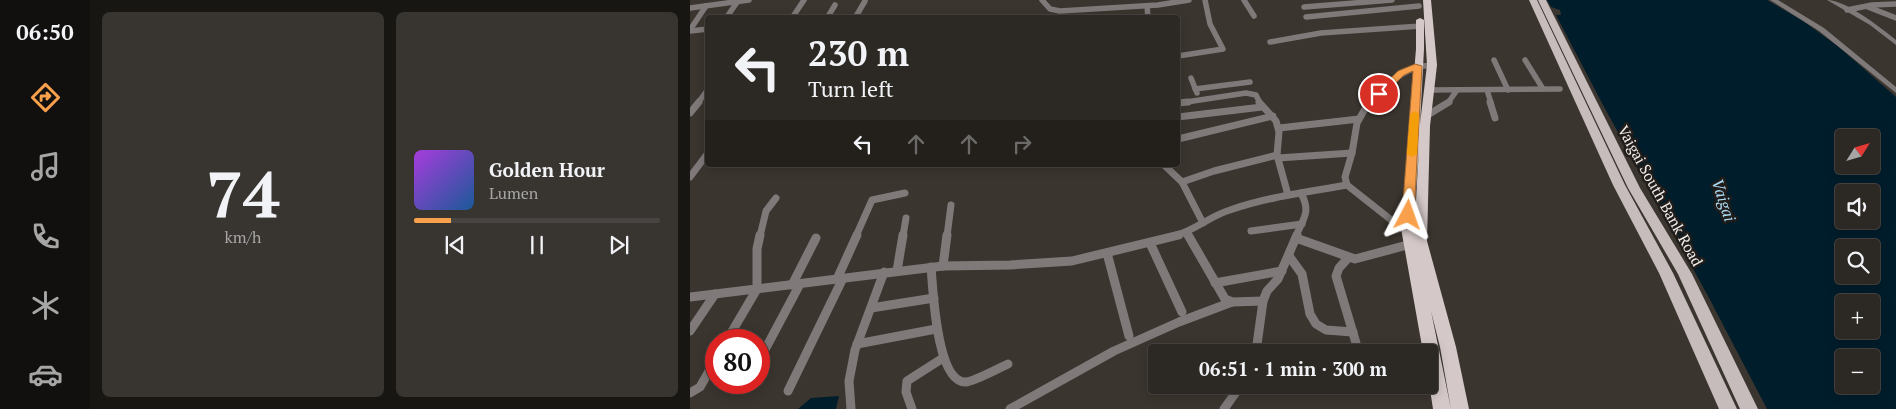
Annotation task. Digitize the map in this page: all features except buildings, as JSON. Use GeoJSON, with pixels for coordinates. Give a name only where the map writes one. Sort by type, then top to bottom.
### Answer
{"type":"FeatureCollection","features":[{"type":"Feature","properties":{"kind":"highway"},"geometry":{"type":"LineString","coordinates":[[1421,2],[1408,215],[1410,239],[1442,409]]}},
{"type":"Feature","properties":{"kind":"highway"},"geometry":{"type":"LineString","coordinates":[[1421,2],[1432,65],[1426,116],[1420,241],[1448,347],[1460,409]]}},
{"type":"Feature","properties":{"kind":"main road","name":"Vaigai South Bank Road"},"geometry":{"type":"LineString","coordinates":[[1532,0],[1619,186],[1666,273],[1728,409]]}},
{"type":"Feature","properties":{"kind":"main road","name":"Vaigai South Bank Road"},"geometry":{"type":"LineString","coordinates":[[1542,0],[1634,188],[1684,274],[1749,409]]}},
{"type":"Feature","properties":{"kind":"street"},"geometry":{"type":"LineString","coordinates":[[690,8],[749,0]]}},
{"type":"Feature","properties":{"kind":"street"},"geometry":{"type":"LineString","coordinates":[[794,15],[804,0]]}},
{"type":"Feature","properties":{"kind":"street"},"geometry":{"type":"LineString","coordinates":[[1042,0],[1050,9],[1060,14],[1189,0]]}},
{"type":"Feature","properties":{"kind":"street"},"geometry":{"type":"LineString","coordinates":[[1180,56],[1223,49],[1210,24],[1205,0]]}},
{"type":"Feature","properties":{"kind":"street"},"geometry":{"type":"LineString","coordinates":[[1244,0],[1254,16]]}},
{"type":"Feature","properties":{"kind":"street"},"geometry":{"type":"LineString","coordinates":[[1304,7],[1392,0]]}},
{"type":"Feature","properties":{"kind":"street"},"geometry":{"type":"LineString","coordinates":[[1773,0],[1805,18],[1848,50],[1896,91]]}},
{"type":"Feature","properties":{"kind":"street"},"geometry":{"type":"LineString","coordinates":[[1782,0],[1817,20],[1896,82]]}},
{"type":"Feature","properties":{"kind":"street"},"geometry":{"type":"LineString","coordinates":[[1830,0],[1872,24],[1896,43]]}},
{"type":"Feature","properties":{"kind":"street"},"geometry":{"type":"LineString","coordinates":[[728,15],[738,1]]}},
{"type":"Feature","properties":{"kind":"street"},"geometry":{"type":"LineString","coordinates":[[858,15],[865,1]]}},
{"type":"Feature","properties":{"kind":"street"},"geometry":{"type":"LineString","coordinates":[[1306,17],[1421,2]]}},
{"type":"Feature","properties":{"kind":"street"},"geometry":{"type":"LineString","coordinates":[[1847,10],[1866,6],[1896,4]]}},
{"type":"Feature","properties":{"kind":"street"},"geometry":{"type":"LineString","coordinates":[[829,15],[835,5]]}},
{"type":"Feature","properties":{"kind":"street"},"geometry":{"type":"LineString","coordinates":[[690,30],[706,6]]}},
{"type":"Feature","properties":{"kind":"street"},"geometry":{"type":"LineString","coordinates":[[1147,6],[1148,15]]}},
{"type":"Feature","properties":{"kind":"street"},"geometry":{"type":"LineString","coordinates":[[1866,6],[1896,18]]}},
{"type":"Feature","properties":{"kind":"street"},"geometry":{"type":"LineString","coordinates":[[1106,9],[1106,15]]}},
{"type":"Feature","properties":{"kind":"street"},"geometry":{"type":"LineString","coordinates":[[1270,42],[1321,33],[1421,26]]}},
{"type":"Feature","properties":{"kind":"street"},"geometry":{"type":"LineString","coordinates":[[690,30],[705,29]]}},
{"type":"Feature","properties":{"kind":"street"},"geometry":{"type":"LineString","coordinates":[[1494,60],[1508,90]]}},
{"type":"Feature","properties":{"kind":"street"},"geometry":{"type":"LineString","coordinates":[[1525,60],[1543,89]]}},
{"type":"Feature","properties":{"kind":"street"},"geometry":{"type":"LineString","coordinates":[[1296,238],[1348,258],[1360,259],[1410,239],[1347,185],[1345,177],[1359,119],[1366,107],[1401,73],[1418,66],[1432,65]]}},
{"type":"Feature","properties":{"kind":"street"},"geometry":{"type":"LineString","coordinates":[[1191,78],[1200,100]]}},
{"type":"Feature","properties":{"kind":"street"},"geometry":{"type":"LineString","coordinates":[[1195,89],[1250,82]]}},
{"type":"Feature","properties":{"kind":"street"},"geometry":{"type":"LineString","coordinates":[[1429,90],[1560,89]]}},
{"type":"Feature","properties":{"kind":"street"},"geometry":{"type":"LineString","coordinates":[[1426,116],[1449,102],[1456,90]]}},
{"type":"Feature","properties":{"kind":"street"},"geometry":{"type":"LineString","coordinates":[[1487,90],[1495,118]]}},
{"type":"Feature","properties":{"kind":"street"},"geometry":{"type":"LineString","coordinates":[[690,113],[705,93]]}},
{"type":"Feature","properties":{"kind":"street"},"geometry":{"type":"LineString","coordinates":[[1180,103],[1251,93],[1256,95],[1262,107],[1273,116],[1278,128],[1277,157],[1288,196]]}},
{"type":"Feature","properties":{"kind":"street"},"geometry":{"type":"LineString","coordinates":[[1180,116],[1262,107]]}},
{"type":"Feature","properties":{"kind":"street"},"geometry":{"type":"LineString","coordinates":[[1180,139],[1215,132],[1273,116]]}},
{"type":"Feature","properties":{"kind":"street"},"geometry":{"type":"LineString","coordinates":[[1278,128],[1359,119]]}},
{"type":"Feature","properties":{"kind":"street"},"geometry":{"type":"LineString","coordinates":[[1182,182],[1214,171],[1277,157],[1352,153]]}},
{"type":"Feature","properties":{"kind":"street"},"geometry":{"type":"LineString","coordinates":[[690,176],[705,156]]}},
{"type":"Feature","properties":{"kind":"street"},"geometry":{"type":"LineString","coordinates":[[1166,167],[1182,182],[1203,223]]}},
{"type":"Feature","properties":{"kind":"street"},"geometry":{"type":"LineString","coordinates":[[690,297],[931,267],[1072,261],[1150,243],[1186,232],[1218,214],[1272,198],[1347,185]]}},
{"type":"Feature","properties":{"kind":"street"},"geometry":{"type":"LineString","coordinates":[[788,390],[840,279],[872,200],[905,193]]}},
{"type":"Feature","properties":{"kind":"street"},"geometry":{"type":"LineString","coordinates":[[1257,344],[1263,301],[1267,291],[1278,279],[1302,224],[1307,205],[1301,193]]}},
{"type":"Feature","properties":{"kind":"street"},"geometry":{"type":"LineString","coordinates":[[733,329],[757,289],[757,249],[766,211],[776,198]]}},
{"type":"Feature","properties":{"kind":"street"},"geometry":{"type":"LineString","coordinates":[[943,266],[951,205]]}},
{"type":"Feature","properties":{"kind":"street"},"geometry":{"type":"LineString","coordinates":[[897,272],[906,218]]}},
{"type":"Feature","properties":{"kind":"street"},"geometry":{"type":"LineString","coordinates":[[1251,231],[1302,224]]}},
{"type":"Feature","properties":{"kind":"street"},"geometry":{"type":"LineString","coordinates":[[1186,232],[1225,299],[1232,302]]}},
{"type":"Feature","properties":{"kind":"street"},"geometry":{"type":"LineString","coordinates":[[770,338],[816,238]]}},
{"type":"Feature","properties":{"kind":"street"},"geometry":{"type":"LineString","coordinates":[[1150,243],[1182,312]]}},
{"type":"Feature","properties":{"kind":"street"},"geometry":{"type":"LineString","coordinates":[[1107,253],[1129,336]]}},
{"type":"Feature","properties":{"kind":"street"},"geometry":{"type":"LineString","coordinates":[[1289,256],[1302,274],[1310,314],[1316,324],[1326,330],[1353,332]]}},
{"type":"Feature","properties":{"kind":"street"},"geometry":{"type":"LineString","coordinates":[[1348,258],[1339,268],[1336,276],[1356,342]]}},
{"type":"Feature","properties":{"kind":"street"},"geometry":{"type":"LineString","coordinates":[[931,267],[936,329],[943,358],[956,380],[962,383],[1008,364]]}},
{"type":"Feature","properties":{"kind":"street"},"geometry":{"type":"LineString","coordinates":[[1215,283],[1282,270]]}},
{"type":"Feature","properties":{"kind":"street"},"geometry":{"type":"LineString","coordinates":[[852,409],[849,381],[857,344],[884,272]]}},
{"type":"Feature","properties":{"kind":"street"},"geometry":{"type":"LineString","coordinates":[[690,332],[715,294]]}},
{"type":"Feature","properties":{"kind":"street"},"geometry":{"type":"LineString","coordinates":[[871,308],[934,298]]}},
{"type":"Feature","properties":{"kind":"street"},"geometry":{"type":"LineString","coordinates":[[1010,409],[1114,351],[1179,322],[1232,302],[1263,301]]}},
{"type":"Feature","properties":{"kind":"street"},"geometry":{"type":"LineString","coordinates":[[857,344],[936,329]]}},
{"type":"Feature","properties":{"kind":"street"},"geometry":{"type":"LineString","coordinates":[[912,409],[906,392],[907,381],[943,358]]}},
{"type":"Feature","properties":{"kind":"street"},"geometry":{"type":"LineString","coordinates":[[690,392],[700,387],[705,378]]}},
{"type":"Feature","properties":{"kind":"street"},"geometry":{"type":"LineString","coordinates":[[1224,409],[1235,394]]}},
{"type":"Feature","properties":{"kind":"water","name":"Vaigai"},"geometry":{"type":"Polygon","coordinates":[[[1547,0],[1767,0],[1803,21],[1839,47],[1896,97],[1896,409],[1767,409],[1556,15],[1561,15],[1560,10],[1551,7],[1547,0]]]}},
{"type":"Feature","properties":{"kind":"water"},"geometry":{"type":"Polygon","coordinates":[[[839,396],[836,409],[798,409],[811,398],[839,396]]]}},
{"type":"Feature","properties":{"kind":"slow traffic"},"geometry":{"type":"LineString","coordinates":[[1412,154],[1415,114]]}},
{"type":"Feature","properties":{"kind":"route"},"geometry":{"type":"LineString","coordinates":[[1379,94],[1401,73],[1418,66],[1408,215]]}}]}
